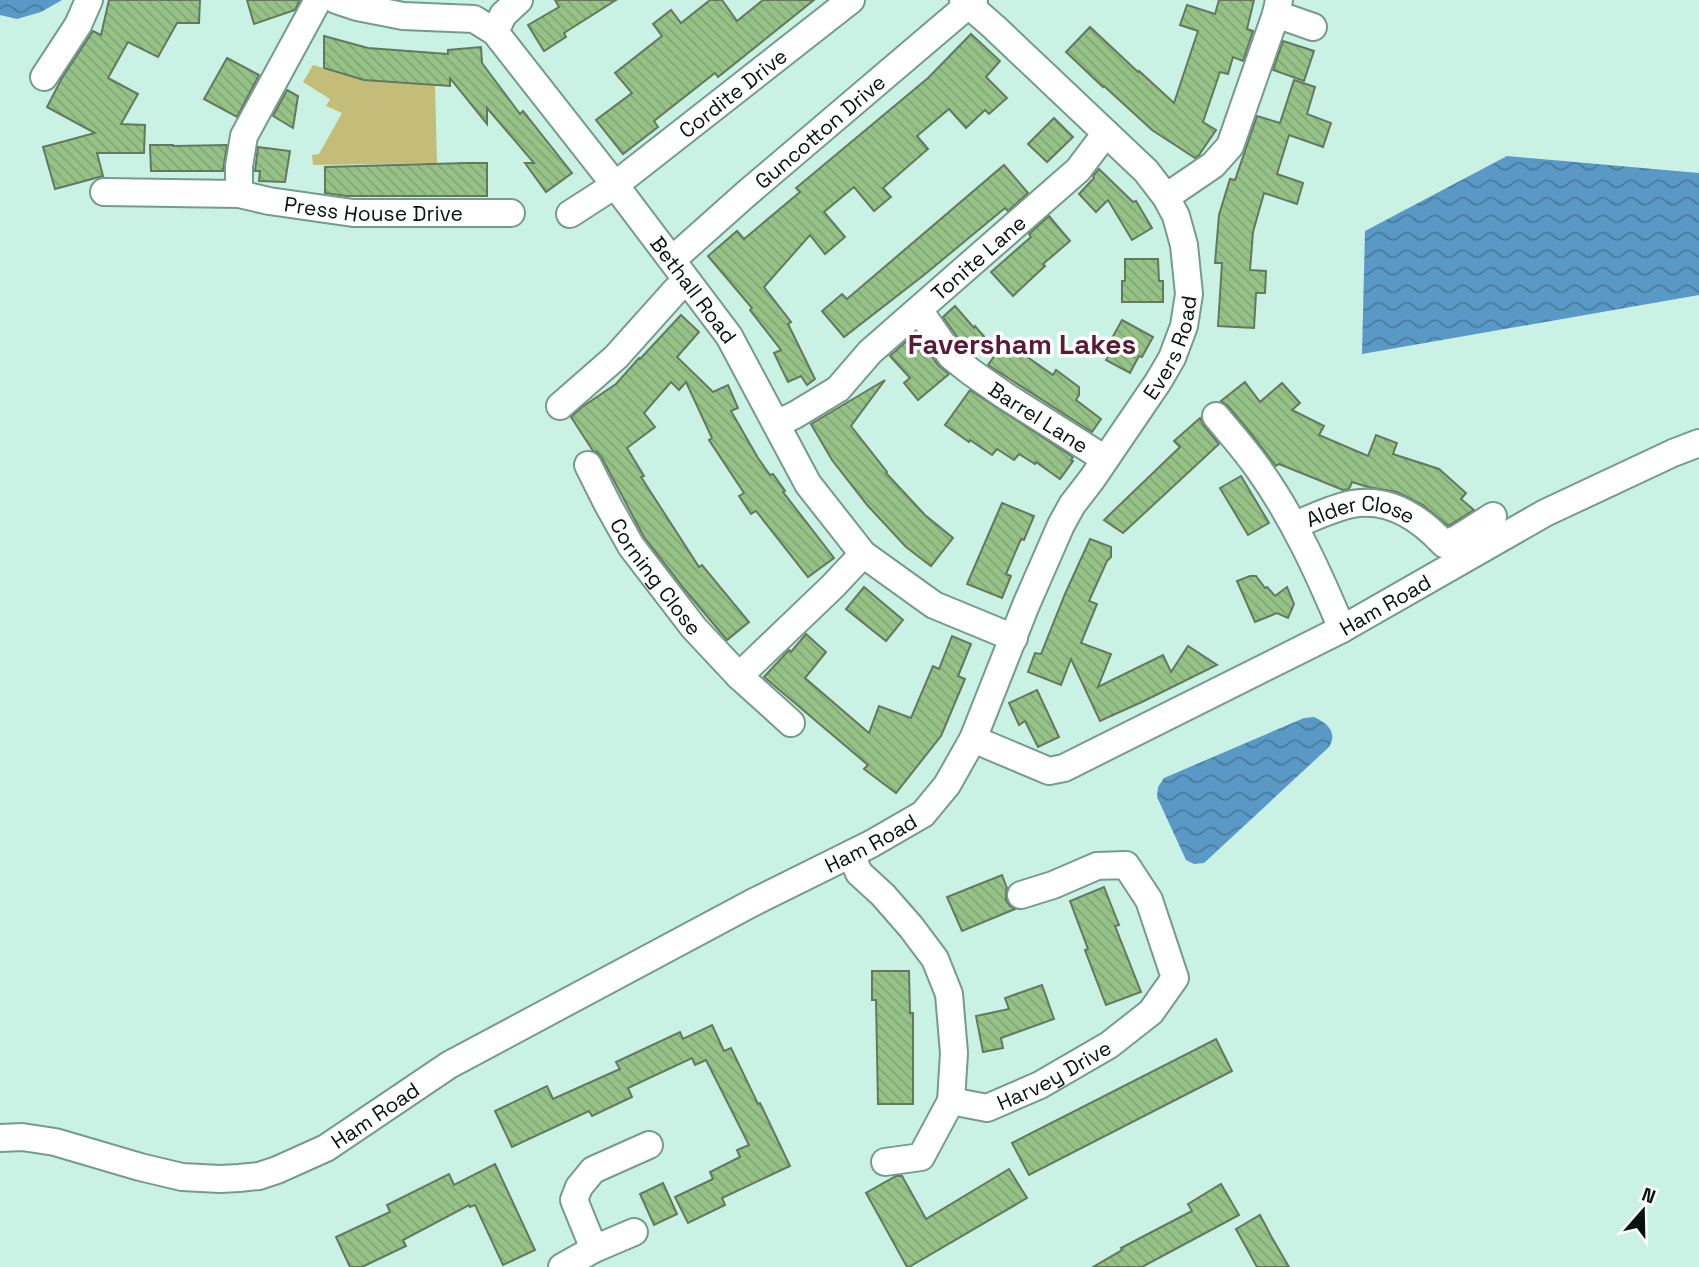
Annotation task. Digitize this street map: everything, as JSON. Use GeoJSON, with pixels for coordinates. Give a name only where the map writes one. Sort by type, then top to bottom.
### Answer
{"type":"FeatureCollection","features":[{"type":"Feature","properties":{"kind":"street"},"geometry":{"type":"LineString","coordinates":[[44,76],[78,25],[89,0]]}},
{"type":"Feature","properties":{"kind":"street"},"geometry":{"type":"LineString","coordinates":[[239,194],[239,166],[244,136],[318,0]]}},
{"type":"Feature","properties":{"kind":"street","name":"Bethall Road"},"geometry":{"type":"LineString","coordinates":[[336,0],[403,16],[474,19],[495,32],[729,336],[808,484],[863,554],[934,605],[1014,638]]}},
{"type":"Feature","properties":{"kind":"street"},"geometry":{"type":"LineString","coordinates":[[495,32],[503,15],[520,0]]}},
{"type":"Feature","properties":{"kind":"street","name":"Cordite Drive"},"geometry":{"type":"LineString","coordinates":[[569,214],[615,185],[851,0]]}},
{"type":"Feature","properties":{"kind":"street","name":"Evers Road"},"geometry":{"type":"LineString","coordinates":[[969,2],[1146,171],[1166,197],[1177,216],[1184,245],[1189,294],[1184,326],[1172,358],[1061,525],[973,739]]}},
{"type":"Feature","properties":{"kind":"street","name":"Guncotton Drive"},"geometry":{"type":"LineString","coordinates":[[672,260],[969,2]]}},
{"type":"Feature","properties":{"kind":"street"},"geometry":{"type":"LineString","coordinates":[[1166,197],[1213,165],[1230,146],[1277,7],[1313,27]]}},
{"type":"Feature","properties":{"kind":"street","name":"Tonite Lane"},"geometry":{"type":"LineString","coordinates":[[776,424],[838,389],[870,352],[1078,170],[1106,133]]}},
{"type":"Feature","properties":{"kind":"street","name":"Press House Drive"},"geometry":{"type":"LineString","coordinates":[[104,192],[239,194],[353,213],[511,214]]}},
{"type":"Feature","properties":{"kind":"street"},"geometry":{"type":"LineString","coordinates":[[560,405],[615,357],[676,290]]}},
{"type":"Feature","properties":{"kind":"street","name":"Barrel Lane"},"geometry":{"type":"LineString","coordinates":[[919,310],[951,356],[1004,395],[1105,459]]}},
{"type":"Feature","properties":{"kind":"street","name":"Alder Close"},"geometry":{"type":"LineString","coordinates":[[1216,416],[1260,471],[1294,525],[1342,629]]}},
{"type":"Feature","properties":{"kind":"street","name":"Ham Road"},"geometry":{"type":"LineString","coordinates":[[0,1138],[55,1142],[182,1177],[220,1180],[259,1176],[277,1170],[326,1148],[449,1065],[923,814],[947,785],[973,739],[1049,771],[1064,768],[1342,629],[1545,513],[1699,443]]}},
{"type":"Feature","properties":{"kind":"street","name":"Corning Close"},"geometry":{"type":"LineString","coordinates":[[588,465],[631,546],[694,628],[739,676],[792,723]]}},
{"type":"Feature","properties":{"kind":"street","name":"Alder Close"},"geometry":{"type":"LineString","coordinates":[[1294,525],[1350,504],[1377,503],[1406,513],[1433,532],[1444,544],[1457,539],[1493,516]]}},
{"type":"Feature","properties":{"kind":"street"},"geometry":{"type":"LineString","coordinates":[[739,676],[863,554]]}},
{"type":"Feature","properties":{"kind":"street"},"geometry":{"type":"LineString","coordinates":[[851,854],[859,873],[883,895],[935,959],[949,994],[954,1054],[951,1101],[920,1157],[885,1162]]}},
{"type":"Feature","properties":{"kind":"street","name":"Harvey Drive"},"geometry":{"type":"LineString","coordinates":[[951,1101],[987,1108],[1041,1085],[1109,1045],[1151,1012],[1174,978],[1149,900],[1126,865],[1097,866],[1021,895]]}},
{"type":"Feature","properties":{"kind":"street"},"geometry":{"type":"LineString","coordinates":[[594,1249],[574,1200],[579,1187],[593,1170],[649,1145]]}},
{"type":"Feature","properties":{"kind":"street"},"geometry":{"type":"LineString","coordinates":[[562,1267],[594,1249],[634,1232]]}},
{"type":"Feature","properties":{"kind":"shaded area"},"geometry":{"type":"Polygon","coordinates":[[[313,65],[357,78],[435,84],[437,163],[313,165],[312,155],[319,154],[342,113],[326,106],[330,99],[303,82],[313,65]]]}},
{"type":"Feature","properties":{"kind":"water"},"geometry":{"type":"Polygon","coordinates":[[[0,0],[62,0],[41,12],[17,19],[0,15],[0,0]]]}},
{"type":"Feature","properties":{"kind":"water"},"geometry":{"type":"Polygon","coordinates":[[[1507,156],[1699,173],[1699,295],[1362,354],[1365,231],[1507,156]]]}},
{"type":"Feature","properties":{"kind":"water"},"geometry":{"type":"Polygon","coordinates":[[[1314,717],[1332,732],[1329,747],[1204,863],[1194,864],[1186,860],[1157,797],[1158,787],[1164,778],[1304,718],[1314,717]]]}},
{"type":"Feature","properties":{"kind":"building"},"geometry":{"type":"Polygon","coordinates":[[[109,0],[200,0],[199,23],[177,23],[158,57],[128,42],[108,78],[138,94],[121,124],[145,125],[144,153],[97,153],[103,176],[55,189],[43,147],[95,133],[47,107],[62,78],[93,31],[101,35],[109,0]]]}},
{"type":"Feature","properties":{"kind":"building"},"geometry":{"type":"Polygon","coordinates":[[[247,0],[300,0],[295,10],[254,24],[247,0]]]}},
{"type":"Feature","properties":{"kind":"building"},"geometry":{"type":"Polygon","coordinates":[[[555,0],[616,0],[564,33],[566,37],[544,51],[528,25],[559,7],[555,0]]]}},
{"type":"Feature","properties":{"kind":"building"},"geometry":{"type":"Polygon","coordinates":[[[710,0],[722,0],[737,21],[763,0],[814,0],[718,77],[715,73],[654,121],[658,127],[623,154],[596,120],[632,93],[615,73],[662,36],[653,24],[671,10],[681,23],[710,0]]]}},
{"type":"Feature","properties":{"kind":"building"},"geometry":{"type":"Polygon","coordinates":[[[1219,0],[1254,0],[1247,29],[1253,31],[1243,61],[1233,57],[1228,74],[1220,72],[1203,122],[1216,130],[1195,158],[1152,130],[1066,52],[1090,27],[1174,103],[1198,31],[1180,25],[1187,5],[1215,14],[1219,0]]]}},
{"type":"Feature","properties":{"kind":"building"},"geometry":{"type":"Polygon","coordinates":[[[971,34],[1000,61],[986,77],[1007,98],[989,114],[985,110],[966,128],[949,109],[917,136],[928,149],[883,188],[891,197],[874,211],[854,187],[824,212],[845,237],[825,254],[810,235],[764,287],[791,322],[788,324],[815,379],[807,385],[801,376],[788,382],[774,353],[781,350],[750,310],[752,308],[708,256],[737,231],[744,239],[800,192],[796,188],[928,78],[971,34]]]}},
{"type":"Feature","properties":{"kind":"building"},"geometry":{"type":"Polygon","coordinates":[[[324,36],[368,48],[448,54],[448,50],[481,47],[482,63],[520,114],[523,111],[572,173],[546,192],[525,163],[534,163],[487,108],[487,124],[450,78],[450,86],[364,80],[324,68],[324,36]]]}},
{"type":"Feature","properties":{"kind":"building"},"geometry":{"type":"Polygon","coordinates":[[[1283,41],[1314,51],[1304,81],[1273,70],[1283,41]]]}},
{"type":"Feature","properties":{"kind":"building"},"geometry":{"type":"Polygon","coordinates":[[[227,58],[259,75],[237,117],[204,99],[227,58]]]}},
{"type":"Feature","properties":{"kind":"building"},"geometry":{"type":"Polygon","coordinates":[[[1294,80],[1315,87],[1307,114],[1331,123],[1323,147],[1289,135],[1277,174],[1303,183],[1297,204],[1264,193],[1253,232],[1250,270],[1266,271],[1265,293],[1256,293],[1254,328],[1218,326],[1222,263],[1215,263],[1219,215],[1230,179],[1235,180],[1257,116],[1280,123],[1294,80]]]}},
{"type":"Feature","properties":{"kind":"building"},"geometry":{"type":"Polygon","coordinates":[[[287,90],[298,96],[293,128],[273,116],[287,90]]]}},
{"type":"Feature","properties":{"kind":"building"},"geometry":{"type":"Polygon","coordinates":[[[1054,118],[1073,137],[1047,162],[1028,144],[1054,118]]]}},
{"type":"Feature","properties":{"kind":"building"},"geometry":{"type":"Polygon","coordinates":[[[150,145],[227,145],[223,171],[151,171],[150,145]]]}},
{"type":"Feature","properties":{"kind":"building"},"geometry":{"type":"Polygon","coordinates":[[[258,147],[290,151],[285,182],[259,181],[260,171],[255,171],[258,147]]]}},
{"type":"Feature","properties":{"kind":"building"},"geometry":{"type":"Polygon","coordinates":[[[487,163],[487,196],[346,196],[325,193],[325,167],[487,163]]]}},
{"type":"Feature","properties":{"kind":"building"},"geometry":{"type":"Polygon","coordinates":[[[1004,165],[1028,193],[1008,211],[1005,208],[844,337],[822,311],[842,294],[847,299],[1004,165]]]}},
{"type":"Feature","properties":{"kind":"building"},"geometry":{"type":"Polygon","coordinates":[[[1099,169],[1133,202],[1136,201],[1152,228],[1132,240],[1108,200],[1096,212],[1079,194],[1099,169]]]}},
{"type":"Feature","properties":{"kind":"building"},"geometry":{"type":"Polygon","coordinates":[[[1049,216],[1070,241],[1043,264],[1045,266],[1013,296],[991,272],[1031,237],[1029,234],[1049,216]]]}},
{"type":"Feature","properties":{"kind":"building"},"geometry":{"type":"Polygon","coordinates":[[[1125,259],[1158,259],[1159,281],[1163,281],[1163,302],[1122,302],[1125,259]]]}},
{"type":"Feature","properties":{"kind":"building"},"geometry":{"type":"Polygon","coordinates":[[[955,306],[988,341],[973,354],[943,317],[955,306]]]}},
{"type":"Feature","properties":{"kind":"building"},"geometry":{"type":"Polygon","coordinates":[[[681,315],[699,332],[677,357],[713,392],[728,385],[738,408],[731,411],[758,458],[770,475],[773,474],[785,491],[783,492],[834,558],[808,577],[756,511],[751,514],[739,496],[744,493],[709,440],[712,438],[686,382],[679,390],[671,382],[644,413],[655,427],[627,448],[644,476],[641,477],[699,567],[702,565],[749,622],[727,640],[644,537],[602,458],[593,451],[571,417],[616,384],[681,315]]]}},
{"type":"Feature","properties":{"kind":"building"},"geometry":{"type":"Polygon","coordinates":[[[1122,320],[1153,337],[1130,373],[1106,360],[1115,343],[1111,340],[1122,320]]]}},
{"type":"Feature","properties":{"kind":"building"},"geometry":{"type":"Polygon","coordinates":[[[911,337],[914,342],[919,338],[938,365],[949,374],[918,400],[904,383],[910,378],[890,356],[911,337]]]}},
{"type":"Feature","properties":{"kind":"building"},"geometry":{"type":"Polygon","coordinates":[[[1009,344],[1053,375],[1056,370],[1079,387],[1076,400],[1101,419],[1092,432],[988,365],[998,351],[1001,355],[1009,344]]]}},
{"type":"Feature","properties":{"kind":"building"},"geometry":{"type":"Polygon","coordinates":[[[885,380],[851,426],[886,473],[925,515],[953,538],[931,566],[906,547],[868,506],[832,460],[811,424],[885,380]]]}},
{"type":"Feature","properties":{"kind":"building"},"geometry":{"type":"Polygon","coordinates":[[[1245,382],[1260,402],[1282,383],[1300,403],[1292,410],[1324,426],[1319,435],[1368,456],[1376,435],[1397,443],[1393,454],[1439,469],[1466,493],[1461,499],[1474,510],[1448,526],[1423,505],[1397,492],[1352,482],[1349,489],[1343,490],[1279,464],[1276,466],[1245,426],[1221,401],[1245,382]]]}},
{"type":"Feature","properties":{"kind":"building"},"geometry":{"type":"Polygon","coordinates":[[[970,390],[1073,457],[1060,479],[1019,454],[1014,460],[997,449],[992,455],[945,425],[970,390]]]}},
{"type":"Feature","properties":{"kind":"building"},"geometry":{"type":"Polygon","coordinates":[[[1200,418],[1219,444],[1123,533],[1104,520],[1180,447],[1174,441],[1200,418]]]}},
{"type":"Feature","properties":{"kind":"building"},"geometry":{"type":"Polygon","coordinates":[[[1241,476],[1269,523],[1248,535],[1220,488],[1241,476]]]}},
{"type":"Feature","properties":{"kind":"building"},"geometry":{"type":"Polygon","coordinates":[[[1002,503],[1034,516],[1006,574],[1011,576],[1002,598],[967,584],[1002,503]]]}},
{"type":"Feature","properties":{"kind":"building"},"geometry":{"type":"Polygon","coordinates":[[[1090,539],[1111,547],[1111,557],[1089,601],[1097,604],[1081,643],[1111,654],[1098,687],[1163,655],[1171,672],[1188,646],[1217,665],[1100,721],[1071,659],[1061,685],[1028,672],[1035,653],[1041,654],[1090,539]]]}},
{"type":"Feature","properties":{"kind":"building"},"geometry":{"type":"Polygon","coordinates":[[[1256,576],[1275,596],[1287,587],[1294,604],[1288,618],[1277,613],[1255,622],[1237,581],[1256,576]]]}},
{"type":"Feature","properties":{"kind":"building"},"geometry":{"type":"Polygon","coordinates":[[[864,587],[903,620],[886,641],[846,609],[864,587]]]}},
{"type":"Feature","properties":{"kind":"building"},"geometry":{"type":"Polygon","coordinates":[[[806,634],[826,652],[805,678],[869,733],[879,706],[911,718],[933,666],[939,669],[952,636],[971,644],[958,676],[965,679],[941,736],[896,793],[864,769],[868,765],[764,677],[806,634]]]}},
{"type":"Feature","properties":{"kind":"building"},"geometry":{"type":"Polygon","coordinates":[[[1037,690],[1059,737],[1038,747],[1025,721],[1019,725],[1009,703],[1037,690]]]}},
{"type":"Feature","properties":{"kind":"building"},"geometry":{"type":"Polygon","coordinates":[[[1002,875],[1007,888],[1006,900],[1015,909],[962,931],[947,897],[1002,875]]]}},
{"type":"Feature","properties":{"kind":"building"},"geometry":{"type":"Polygon","coordinates":[[[1104,887],[1119,925],[1115,926],[1141,992],[1106,1005],[1070,901],[1104,887]]]}},
{"type":"Feature","properties":{"kind":"building"},"geometry":{"type":"Polygon","coordinates":[[[872,971],[909,971],[910,1013],[913,1013],[913,1104],[878,1104],[876,1000],[872,1000],[872,971]]]}},
{"type":"Feature","properties":{"kind":"building"},"geometry":{"type":"Polygon","coordinates":[[[1042,985],[1054,1019],[1001,1038],[1003,1048],[983,1052],[976,1016],[1009,1009],[1005,998],[1042,985]]]}},
{"type":"Feature","properties":{"kind":"building"},"geometry":{"type":"Polygon","coordinates":[[[712,1025],[724,1051],[731,1048],[790,1166],[722,1198],[725,1205],[688,1223],[675,1197],[713,1179],[710,1172],[740,1157],[737,1150],[749,1145],[706,1060],[695,1065],[692,1058],[628,1088],[632,1097],[592,1116],[589,1111],[512,1147],[495,1111],[547,1086],[553,1099],[620,1069],[616,1062],[680,1032],[683,1039],[712,1025]]]}},
{"type":"Feature","properties":{"kind":"building"},"geometry":{"type":"Polygon","coordinates":[[[1216,1039],[1232,1071],[1029,1175],[1012,1143],[1216,1039]]]}},
{"type":"Feature","properties":{"kind":"building"},"geometry":{"type":"Polygon","coordinates":[[[495,1164],[535,1250],[503,1265],[475,1205],[469,1205],[403,1240],[406,1246],[362,1267],[350,1267],[336,1237],[390,1212],[387,1205],[449,1174],[454,1185],[495,1164]]]}},
{"type":"Feature","properties":{"kind":"building"},"geometry":{"type":"Polygon","coordinates":[[[1009,1169],[1027,1198],[909,1267],[866,1193],[896,1176],[902,1176],[926,1219],[1009,1169]]]}},
{"type":"Feature","properties":{"kind":"building"},"geometry":{"type":"Polygon","coordinates":[[[663,1183],[677,1214],[654,1225],[640,1194],[663,1183]]]}},
{"type":"Feature","properties":{"kind":"building"},"geometry":{"type":"Polygon","coordinates":[[[1221,1184],[1239,1215],[1142,1267],[1093,1267],[1122,1250],[1121,1248],[1192,1211],[1188,1204],[1221,1184]]]}},
{"type":"Feature","properties":{"kind":"building"},"geometry":{"type":"Polygon","coordinates":[[[1260,1215],[1289,1267],[1257,1267],[1236,1229],[1260,1215]]]}},
{"type":"Feature","properties":{"kind":"district","name":"Faversham Lakes"},"geometry":{"type":"Point","coordinates":[1022,344]}}]}
